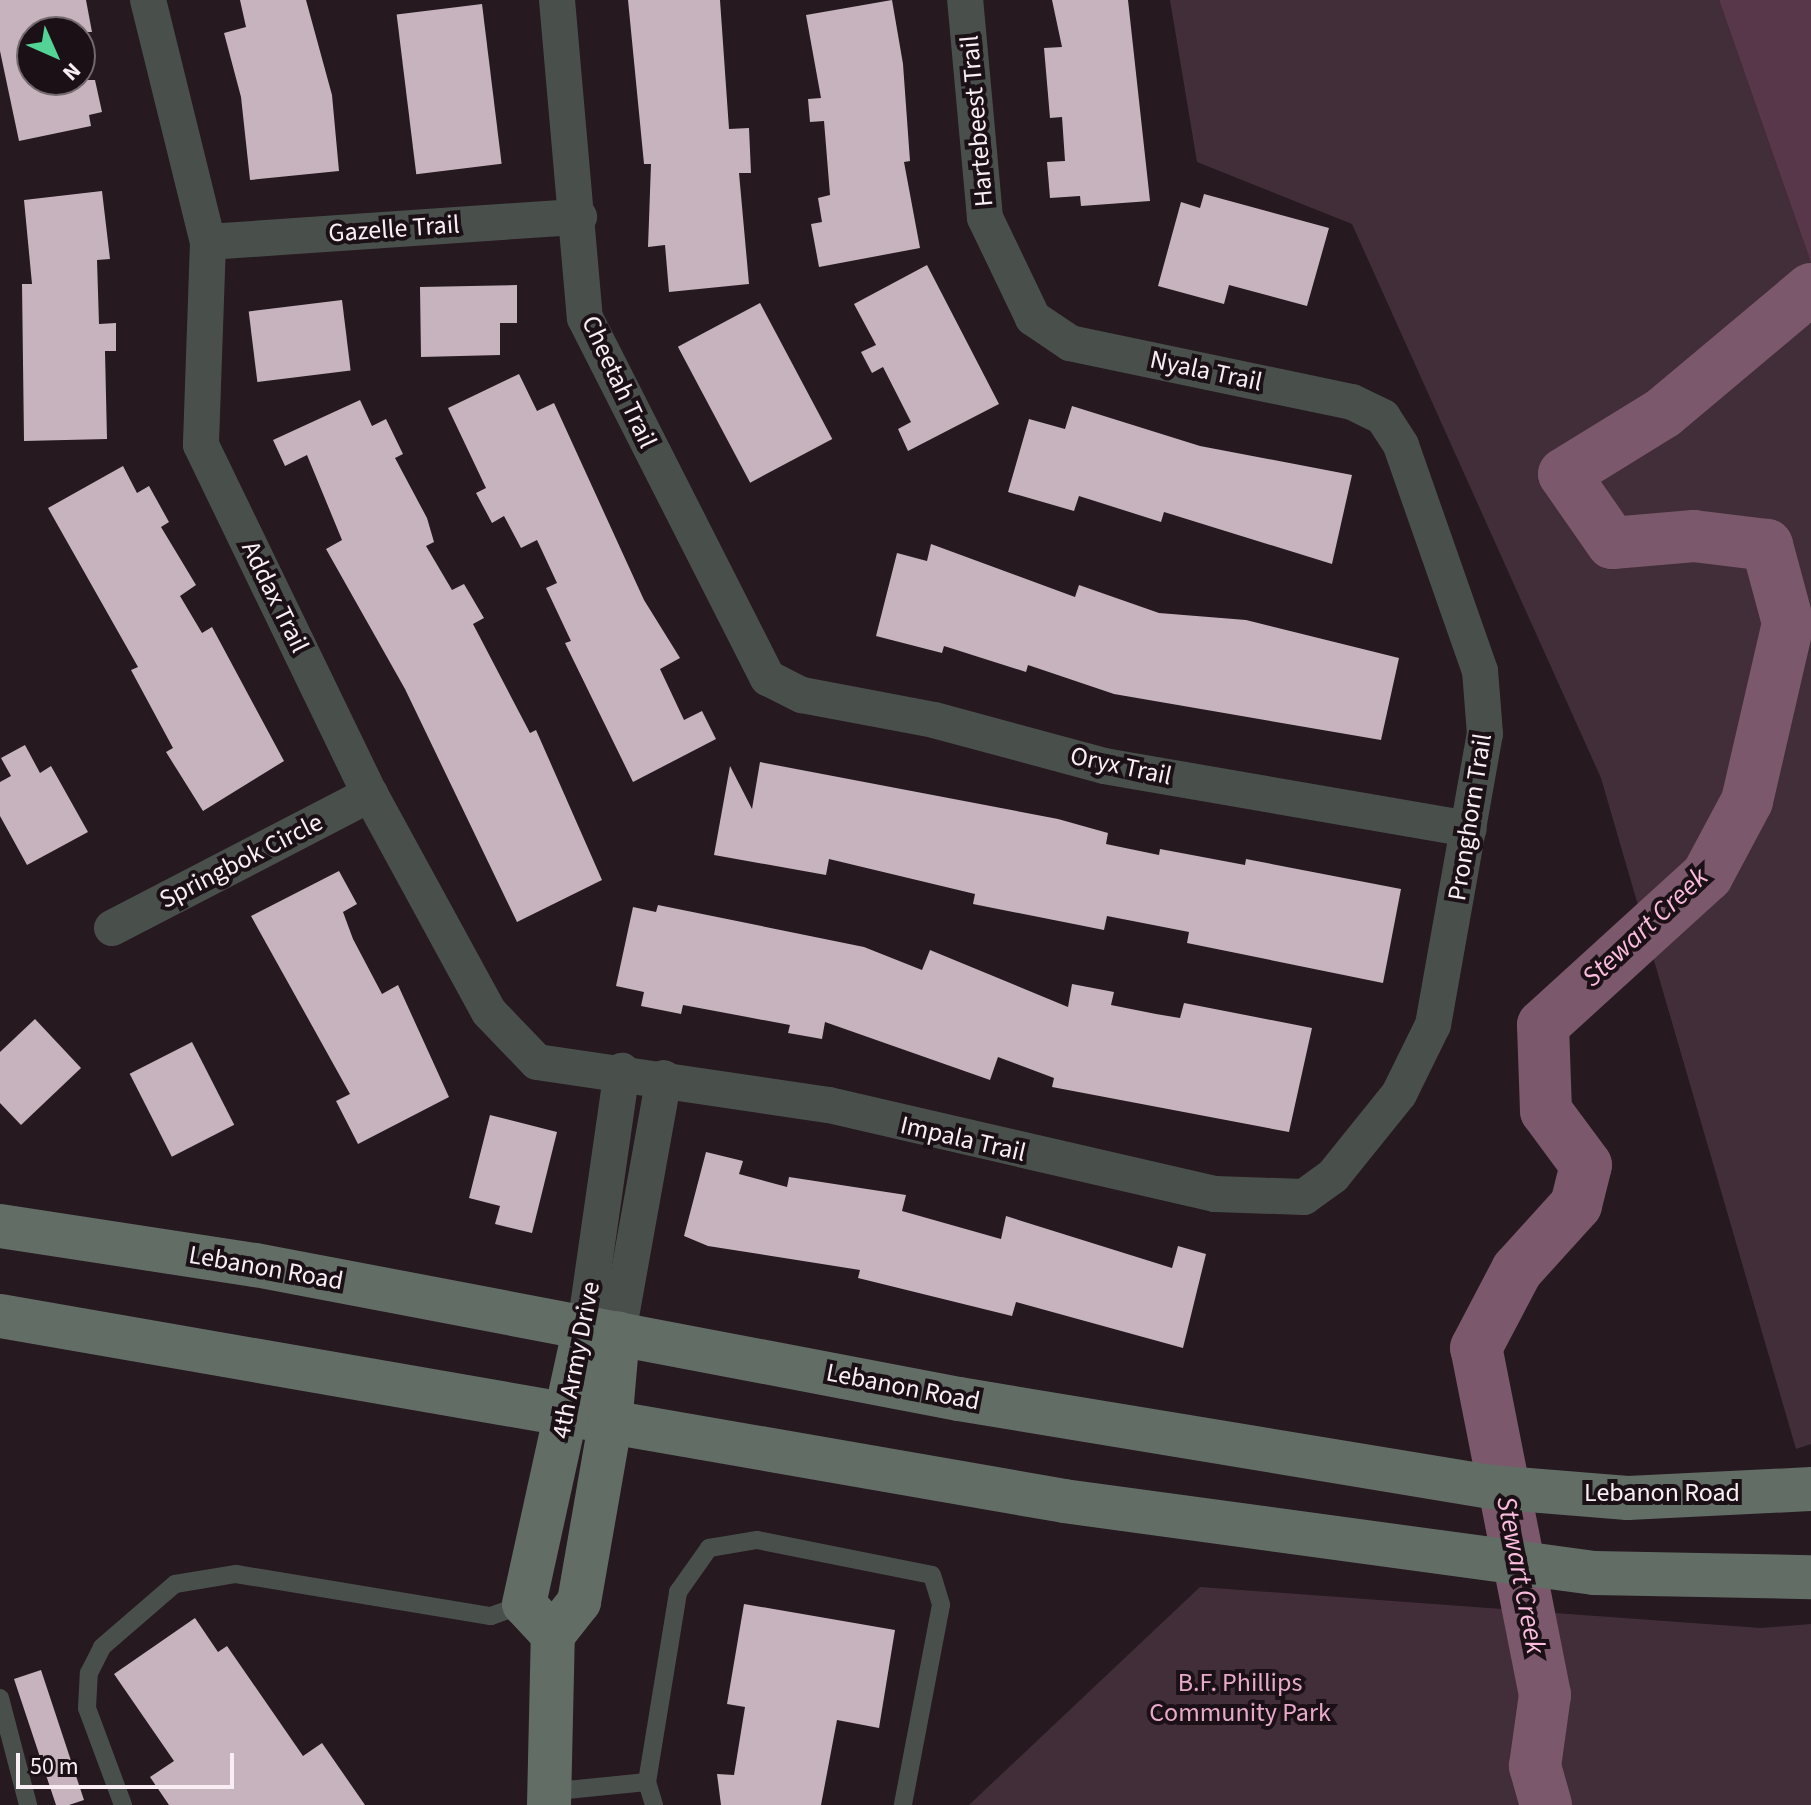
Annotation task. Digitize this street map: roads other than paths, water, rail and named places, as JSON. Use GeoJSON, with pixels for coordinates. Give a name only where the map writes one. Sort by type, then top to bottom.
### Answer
{"type":"FeatureCollection","features":[{"type":"Feature","properties":{"kind":"main road","name":"Lebanon Road"},"geometry":{"type":"LineString","coordinates":[[0,1226],[602,1330],[959,1399],[1243,1442],[1506,1488],[1628,1498],[1801,1490]]}},
{"type":"Feature","properties":{"kind":"main road"},"geometry":{"type":"LineString","coordinates":[[0,1316],[567,1418],[1221,1523],[1594,1573],[1805,1577]]}},
{"type":"Feature","properties":{"kind":"main road","name":"4th Army Drive"},"geometry":{"type":"LineString","coordinates":[[547,1799],[538,1619],[567,1418],[602,1330]]}},
{"type":"Feature","properties":{"kind":"main road","name":"4th Army Drive"},"geometry":{"type":"LineString","coordinates":[[538,1619],[579,1602],[610,1425],[602,1330]]}},
{"type":"Feature","properties":{"kind":"street","name":"Addax Trail"},"geometry":{"type":"LineString","coordinates":[[148,0],[208,242],[201,445],[370,794],[489,1012],[537,1062],[622,1071]]}},
{"type":"Feature","properties":{"kind":"street","name":"Cheetah Trail"},"geometry":{"type":"LineString","coordinates":[[557,0],[589,327],[754,658],[778,684]]}},
{"type":"Feature","properties":{"kind":"street","name":"Hartebeest Trail"},"geometry":{"type":"LineString","coordinates":[[965,0],[985,218],[1039,325]]}},
{"type":"Feature","properties":{"kind":"street","name":"Gazelle Trail"},"geometry":{"type":"LineString","coordinates":[[208,242],[579,217]]}},
{"type":"Feature","properties":{"kind":"street","name":"Nyala Trail"},"geometry":{"type":"LineString","coordinates":[[1039,325],[1070,343],[1375,412]]}},
{"type":"Feature","properties":{"kind":"street","name":"Pronghorn Trail"},"geometry":{"type":"LineString","coordinates":[[1304,1197],[1333,1176],[1399,1094],[1425,1049],[1485,734],[1480,671],[1401,445],[1375,412]]}},
{"type":"Feature","properties":{"kind":"street","name":"Oryx Trail"},"geometry":{"type":"LineString","coordinates":[[778,684],[1104,766],[1469,829]]}},
{"type":"Feature","properties":{"kind":"street","name":"Springbok Circle"},"geometry":{"type":"LineString","coordinates":[[112,928],[370,794]]}},
{"type":"Feature","properties":{"kind":"street","name":"Impala Trail"},"geometry":{"type":"LineString","coordinates":[[622,1071],[829,1105],[1215,1194],[1304,1197]]}},
{"type":"Feature","properties":{"kind":"street","name":"4th Army Drive"},"geometry":{"type":"LineString","coordinates":[[602,1330],[622,1071]]}},
{"type":"Feature","properties":{"kind":"street","name":"4th Army Drive"},"geometry":{"type":"LineString","coordinates":[[602,1330],[664,1078]]}},
{"type":"Feature","properties":{"kind":"lane"},"geometry":{"type":"LineString","coordinates":[[654,1805],[647,1782],[678,1592],[709,1548],[757,1540],[932,1575],[941,1605],[918,1755],[903,1805]]}},
{"type":"Feature","properties":{"kind":"lane"},"geometry":{"type":"LineString","coordinates":[[123,1805],[87,1708],[89,1673],[102,1647],[175,1584],[236,1574],[491,1616],[538,1619]]}},
{"type":"Feature","properties":{"kind":"lane"},"geometry":{"type":"LineString","coordinates":[[0,1698],[28,1805]]}},
{"type":"Feature","properties":{"kind":"lane"},"geometry":{"type":"LineString","coordinates":[[547,1799],[647,1782]]}},
{"type":"Feature","properties":{"kind":"waterway","name":"Stewart Creek"},"geometry":{"type":"LineString","coordinates":[[1546,1805],[1535,1766],[1545,1695],[1476,1348],[1517,1270],[1576,1205],[1586,1165],[1546,1111],[1543,1025],[1707,876],[1747,801],[1788,623],[1767,545],[1694,536],[1612,543],[1564,474],[1663,413],[1811,289]]}},
{"type":"Feature","properties":{"kind":"park label","name":"B.F. Phillips Community Park"},"geometry":{"type":"Point","coordinates":[1240,1698]}}]}
